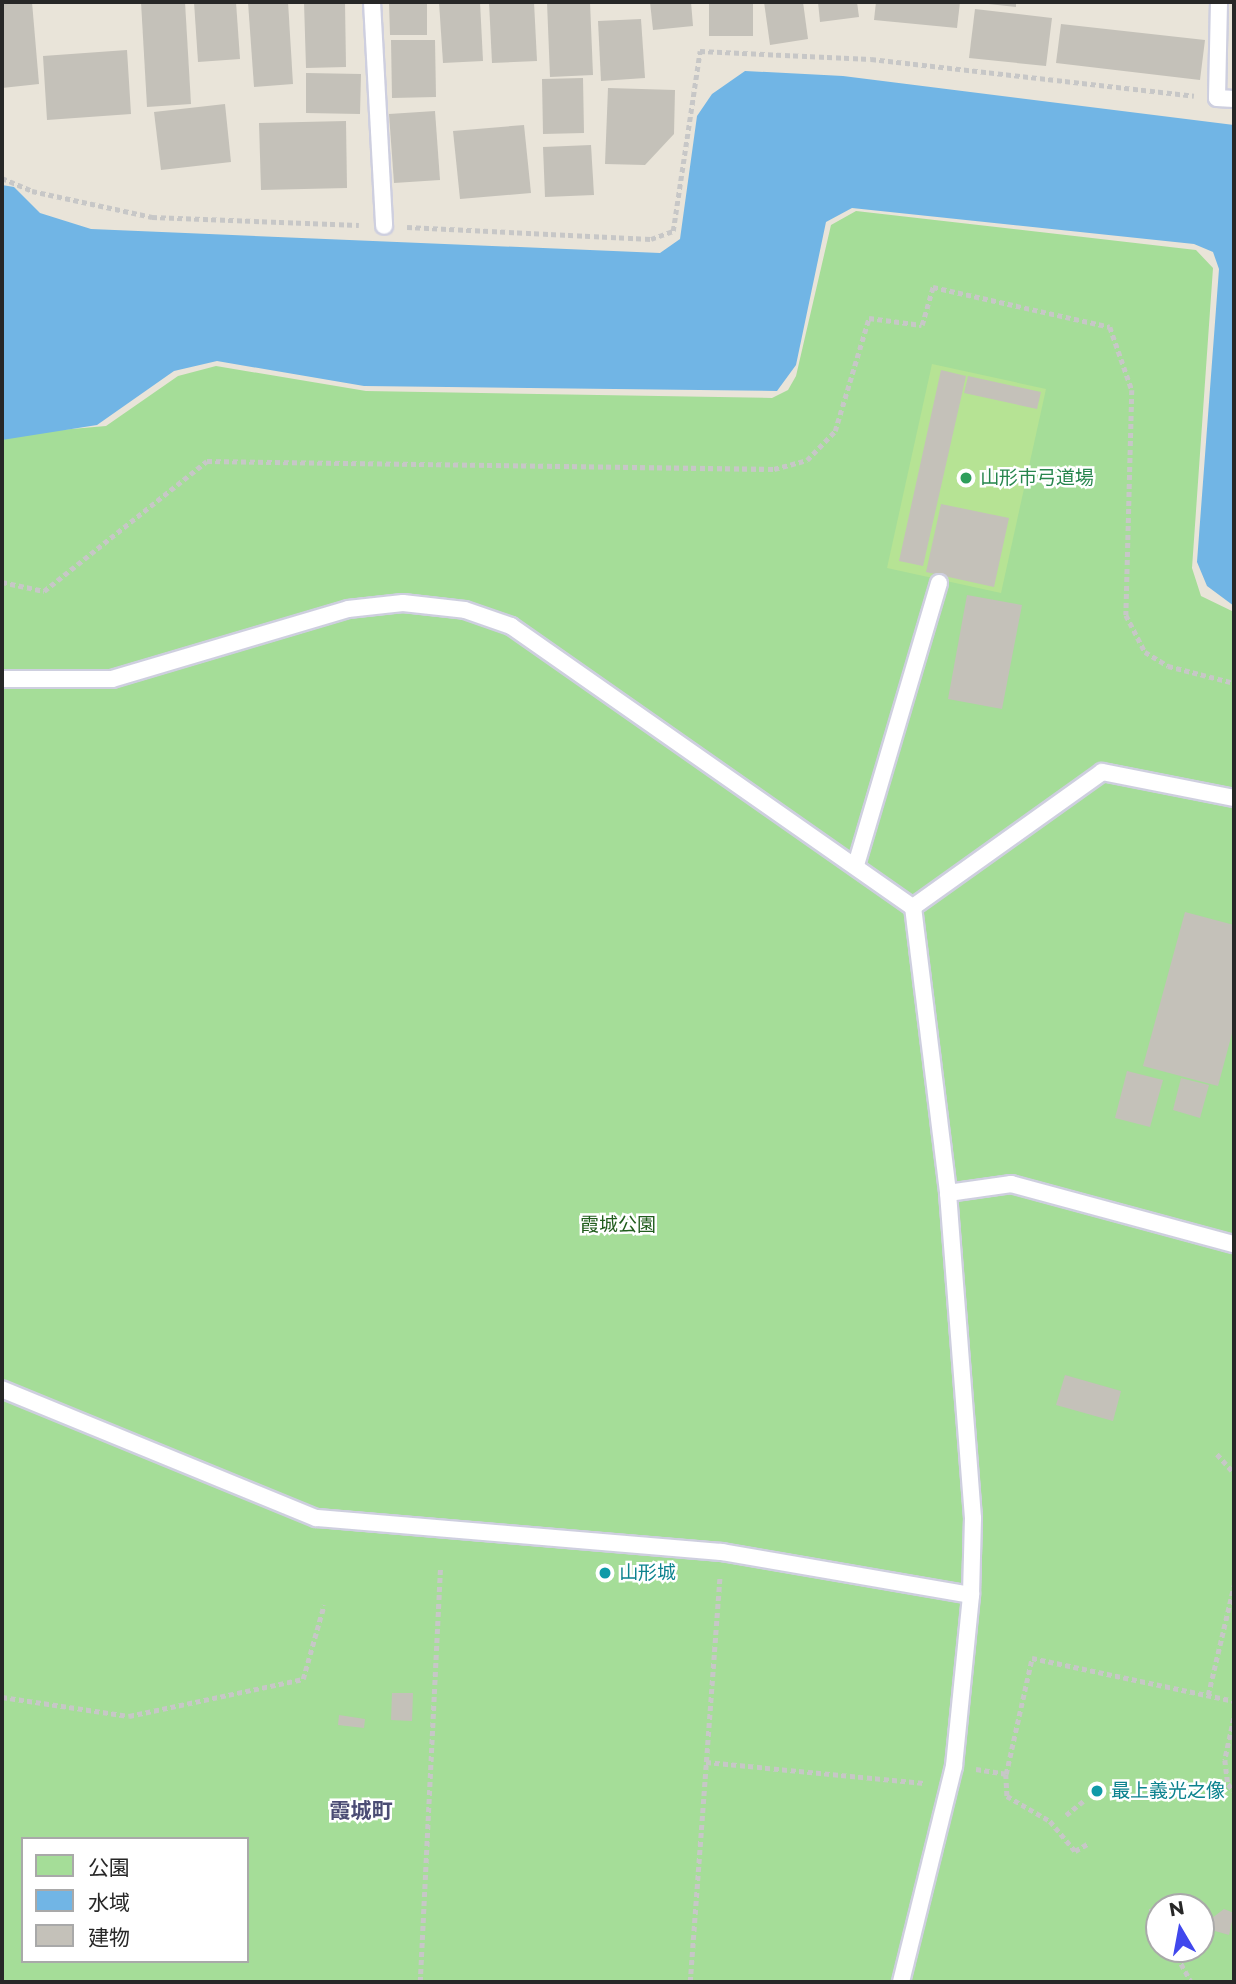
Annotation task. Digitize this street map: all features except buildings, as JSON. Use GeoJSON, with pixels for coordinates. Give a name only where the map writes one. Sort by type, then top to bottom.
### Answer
{"type":"FeatureCollection","features":[{"type":"Feature","properties":{"kind":"lane"},"geometry":{"type":"LineString","coordinates":[[372,2],[384,226]]}},
{"type":"Feature","properties":{"kind":"lane"},"geometry":{"type":"LineString","coordinates":[[1219,2],[1217,98],[1234,100]]}},
{"type":"Feature","properties":{"kind":"lane"},"geometry":{"type":"LineString","coordinates":[[856,865],[939,583]]}},
{"type":"Feature","properties":{"kind":"lane"},"geometry":{"type":"LineString","coordinates":[[2,679],[112,679],[348,609],[403,603],[465,610],[511,626],[913,906],[948,1193],[973,1518],[971,1595],[954,1766],[901,1982]]}},
{"type":"Feature","properties":{"kind":"lane"},"geometry":{"type":"LineString","coordinates":[[913,906],[1102,772],[1234,798]]}},
{"type":"Feature","properties":{"kind":"lane"},"geometry":{"type":"LineString","coordinates":[[948,1193],[1011,1184],[1234,1244]]}},
{"type":"Feature","properties":{"kind":"lane"},"geometry":{"type":"LineString","coordinates":[[2,1389],[316,1518],[722,1552],[971,1595]]}},
{"type":"Feature","properties":{"kind":"path"},"geometry":{"type":"LineString","coordinates":[[2,178],[32,191],[152,217],[651,239],[673,232],[700,51],[871,59],[1217,98]]}},
{"type":"Feature","properties":{"kind":"path"},"geometry":{"type":"LineString","coordinates":[[2,582],[44,591],[207,461],[774,469],[807,460],[835,431],[869,318],[922,325],[933,288],[1110,327],[1132,390],[1126,615],[1145,652],[1168,666],[1234,683]]}},
{"type":"Feature","properties":{"kind":"path"},"geometry":{"type":"LineString","coordinates":[[1217,1454],[1234,1473]]}},
{"type":"Feature","properties":{"kind":"path"},"geometry":{"type":"LineString","coordinates":[[690,1982],[722,1552]]}},
{"type":"Feature","properties":{"kind":"path"},"geometry":{"type":"LineString","coordinates":[[420,1982],[440,1568]]}},
{"type":"Feature","properties":{"kind":"path"},"geometry":{"type":"LineString","coordinates":[[1208,1695],[1234,1585]]}},
{"type":"Feature","properties":{"kind":"path"},"geometry":{"type":"LineString","coordinates":[[2,1697],[130,1716],[303,1679],[324,1605]]}},
{"type":"Feature","properties":{"kind":"path"},"geometry":{"type":"LineString","coordinates":[[1087,1844],[1074,1851],[1049,1821],[1007,1796],[1006,1774],[1032,1658],[1234,1701]]}},
{"type":"Feature","properties":{"kind":"path"},"geometry":{"type":"LineString","coordinates":[[1234,1718],[1226,1760],[1228,1784],[1234,1791]]}},
{"type":"Feature","properties":{"kind":"path"},"geometry":{"type":"LineString","coordinates":[[706,1762],[949,1786]]}},
{"type":"Feature","properties":{"kind":"path"},"geometry":{"type":"LineString","coordinates":[[954,1766],[1006,1774]]}},
{"type":"Feature","properties":{"kind":"path"},"geometry":{"type":"LineString","coordinates":[[1066,1815],[1083,1801]]}},
{"type":"Feature","properties":{"kind":"path"},"geometry":{"type":"LineString","coordinates":[[1181,1963],[1191,1982]]}},
{"type":"Feature","properties":{"kind":"green space","name":"霞城公園"},"geometry":{"type":"Polygon","coordinates":[[[856,211],[1196,250],[1213,268],[1192,568],[1201,596],[1234,612],[1234,1982],[2,1982],[2,435],[106,426],[178,376],[216,366],[366,391],[772,398],[788,390],[796,376],[831,225],[856,211]]]}},
{"type":"Feature","properties":{"kind":"green space","name":"山形市弓道場"},"geometry":{"type":"Polygon","coordinates":[[[932,364],[1046,389],[1001,593],[887,568],[932,364]]]}},
{"type":"Feature","properties":{"kind":"water"},"geometry":{"type":"Polygon","coordinates":[[[745,71],[843,76],[1234,125],[1234,606],[1207,586],[1197,562],[1219,269],[1213,252],[1194,244],[852,208],[826,222],[796,365],[777,391],[364,386],[217,361],[174,371],[97,425],[2,440],[2,185],[14,187],[40,213],[91,229],[660,253],[680,239],[697,116],[712,94],[745,71]]]}},
{"type":"Feature","properties":{"kind":"place","name":"山形市弓道場"},"geometry":{"type":"Point","coordinates":[966,478]}},
{"type":"Feature","properties":{"kind":"place","name":"山形城"},"geometry":{"type":"Point","coordinates":[605,1573]}},
{"type":"Feature","properties":{"kind":"place","name":"最上義光之像"},"geometry":{"type":"Point","coordinates":[1097,1791]}},
{"type":"Feature","properties":{"kind":"district","name":"霞城町"},"geometry":{"type":"Point","coordinates":[361,1811]}}]}
